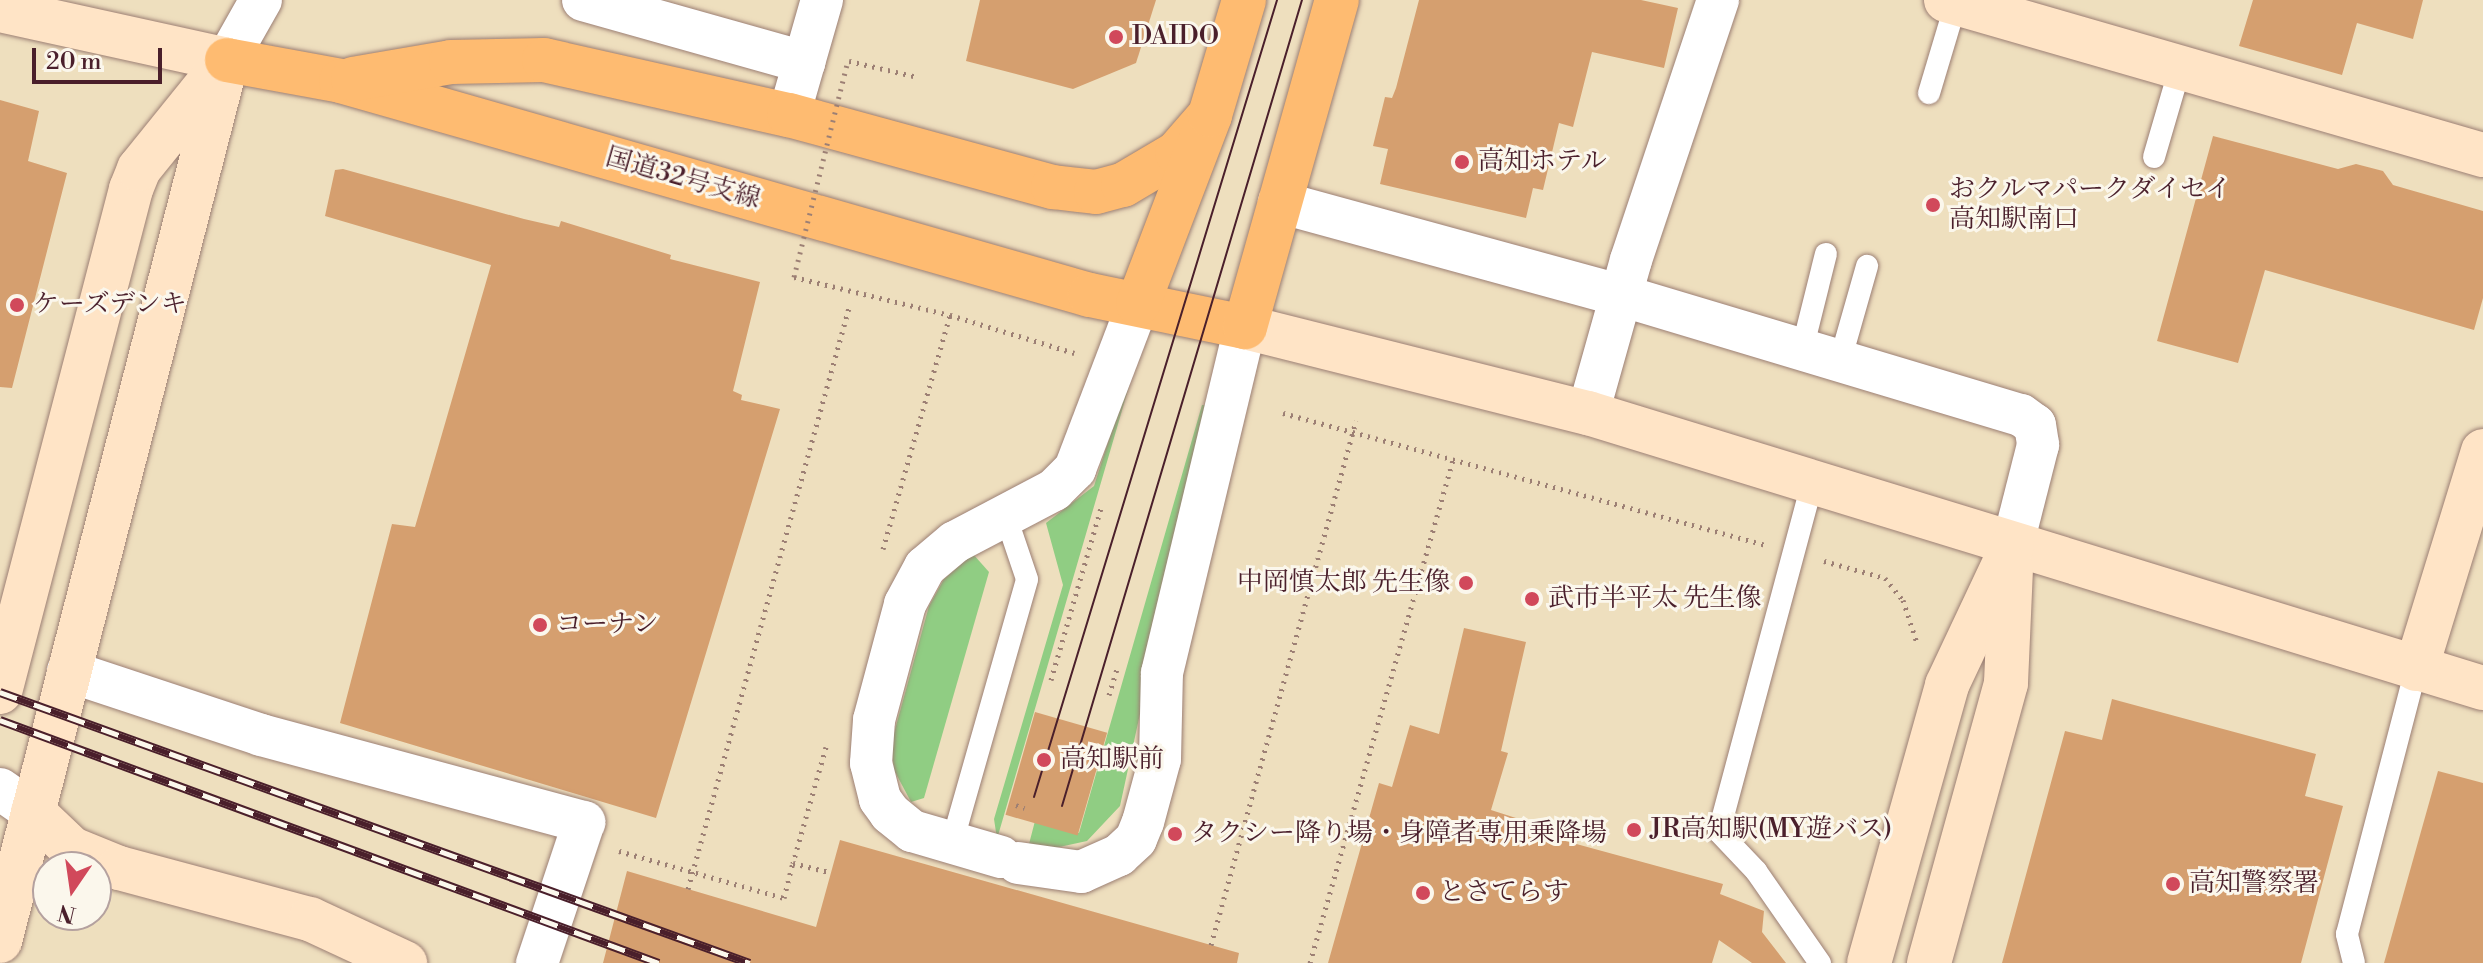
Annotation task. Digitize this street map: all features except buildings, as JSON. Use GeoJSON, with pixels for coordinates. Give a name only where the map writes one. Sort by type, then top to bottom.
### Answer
{"type":"FeatureCollection","features":[{"type":"Feature","properties":{"kind":"highway"},"geometry":{"type":"LineString","coordinates":[[1138,304],[1210,115],[1244,0]]}},
{"type":"Feature","properties":{"kind":"highway"},"geometry":{"type":"LineString","coordinates":[[1245,327],[1337,0]]}},
{"type":"Feature","properties":{"kind":"highway","name":"国道32号支線"},"geometry":{"type":"LineString","coordinates":[[227,60],[341,81],[1090,295],[1245,327]]}},
{"type":"Feature","properties":{"kind":"highway"},"geometry":{"type":"LineString","coordinates":[[341,81],[451,62],[544,60],[789,115],[1053,187],[1096,192],[1123,185],[1177,153],[1210,115]]}},
{"type":"Feature","properties":{"kind":"street"},"geometry":{"type":"LineString","coordinates":[[3,665],[131,189],[139,169],[227,60],[261,0]]}},
{"type":"Feature","properties":{"kind":"street"},"geometry":{"type":"LineString","coordinates":[[583,0],[804,62]]}},
{"type":"Feature","properties":{"kind":"street"},"geometry":{"type":"LineString","coordinates":[[789,115],[822,0]]}},
{"type":"Feature","properties":{"kind":"street"},"geometry":{"type":"LineString","coordinates":[[1588,413],[1620,295],[1718,0]]}},
{"type":"Feature","properties":{"kind":"street"},"geometry":{"type":"LineString","coordinates":[[1951,2],[2483,155]]}},
{"type":"Feature","properties":{"kind":"street"},"geometry":{"type":"LineString","coordinates":[[0,10],[227,60]]}},
{"type":"Feature","properties":{"kind":"street"},"geometry":{"type":"LineString","coordinates":[[0,941],[16,800],[68,671],[227,60]]}},
{"type":"Feature","properties":{"kind":"street"},"geometry":{"type":"LineString","coordinates":[[1279,202],[1620,295],[2021,415],[2035,425],[2038,445],[2012,547],[1947,685],[1869,963]]}},
{"type":"Feature","properties":{"kind":"street"},"geometry":{"type":"LineString","coordinates":[[1138,304],[1112,364],[1082,460],[1054,490],[955,542],[925,567],[905,604],[869,744],[880,799],[890,813],[912,831],[1010,860],[1081,872],[1119,855],[1143,822],[1160,759],[1162,673],[1245,327],[1588,413],[2012,547],[2483,688]]}},
{"type":"Feature","properties":{"kind":"street"},"geometry":{"type":"LineString","coordinates":[[2416,669],[2483,451]]}},
{"type":"Feature","properties":{"kind":"street"},"geometry":{"type":"LineString","coordinates":[[1929,963],[2006,683],[2012,547]]}},
{"type":"Feature","properties":{"kind":"street"},"geometry":{"type":"LineString","coordinates":[[68,671],[261,735],[584,822],[537,963]]}},
{"type":"Feature","properties":{"kind":"street"},"geometry":{"type":"LineString","coordinates":[[16,800],[72,849],[119,868],[310,919],[405,963]]}},
{"type":"Feature","properties":{"kind":"lane"},"geometry":{"type":"LineString","coordinates":[[1929,93],[1951,2]]}},
{"type":"Feature","properties":{"kind":"lane"},"geometry":{"type":"LineString","coordinates":[[2154,157],[2180,68]]}},
{"type":"Feature","properties":{"kind":"lane"},"geometry":{"type":"LineString","coordinates":[[1821,356],[1826,254]]}},
{"type":"Feature","properties":{"kind":"lane"},"geometry":{"type":"LineString","coordinates":[[1821,356],[1867,266]]}},
{"type":"Feature","properties":{"kind":"lane"},"geometry":{"type":"LineString","coordinates":[[1812,484],[1719,832],[1756,871],[1820,963]]}},
{"type":"Feature","properties":{"kind":"lane"},"geometry":{"type":"LineString","coordinates":[[952,843],[1027,579],[1006,517]]}},
{"type":"Feature","properties":{"kind":"lane"},"geometry":{"type":"LineString","coordinates":[[2354,963],[2347,934],[2416,669]]}},
{"type":"Feature","properties":{"kind":"path"},"geometry":{"type":"LineString","coordinates":[[918,77],[848,60],[794,277],[888,299],[1083,356]]}},
{"type":"Feature","properties":{"kind":"path"},"geometry":{"type":"LineString","coordinates":[[688,889],[850,304]]}},
{"type":"Feature","properties":{"kind":"path"},"geometry":{"type":"LineString","coordinates":[[1283,413],[1885,578],[1903,600],[1917,633],[1916,647]]}},
{"type":"Feature","properties":{"kind":"path"},"geometry":{"type":"LineString","coordinates":[[1211,945],[1356,421]]}},
{"type":"Feature","properties":{"kind":"path"},"geometry":{"type":"LineString","coordinates":[[1310,963],[1453,460]]}},
{"type":"Feature","properties":{"kind":"path"},"geometry":{"type":"LineString","coordinates":[[1051,680],[1106,490]]}},
{"type":"Feature","properties":{"kind":"path"},"geometry":{"type":"LineString","coordinates":[[1016,805],[1024,808]]}},
{"type":"Feature","properties":{"kind":"path"},"geometry":{"type":"LineString","coordinates":[[604,846],[784,898],[793,863]]}},
{"type":"Feature","properties":{"kind":"green space"},"geometry":{"type":"Polygon","coordinates":[[[1127,383],[1130,383],[997,839],[994,819],[1063,585],[1046,523],[1094,486],[1127,383]]]}},
{"type":"Feature","properties":{"kind":"green space"},"geometry":{"type":"Polygon","coordinates":[[[1202,405],[1207,405],[1120,806],[1087,841],[1050,849],[1029,844],[1035,821],[1079,833],[1202,405]]]}},
{"type":"Feature","properties":{"kind":"green space"},"geometry":{"type":"Polygon","coordinates":[[[973,554],[989,572],[924,798],[911,802],[894,770],[891,744],[929,606],[944,579],[973,554]]]}},
{"type":"Feature","properties":{"kind":"tram line"},"geometry":{"type":"LineString","coordinates":[[1034,797],[1277,0]]}},
{"type":"Feature","properties":{"kind":"tram line"},"geometry":{"type":"LineString","coordinates":[[1062,806],[1302,0]]}},
{"type":"Feature","properties":{"kind":"railway"},"geometry":{"type":"LineString","coordinates":[[0,692],[750,963]]}},
{"type":"Feature","properties":{"kind":"railway"},"geometry":{"type":"LineString","coordinates":[[0,720],[659,963]]}},
{"type":"Feature","properties":{"kind":"place","name":"DAIDO"},"geometry":{"type":"Point","coordinates":[1116,37]}},
{"type":"Feature","properties":{"kind":"place","name":"高知ホテル"},"geometry":{"type":"Point","coordinates":[1462,162]}},
{"type":"Feature","properties":{"kind":"place","name":"おクルマパークダイセイ 高知駅南口"},"geometry":{"type":"Point","coordinates":[1933,205]}},
{"type":"Feature","properties":{"kind":"place","name":"ケーズデンキ"},"geometry":{"type":"Point","coordinates":[17,305]}},
{"type":"Feature","properties":{"kind":"place","name":"中岡慎太郎 先生像"},"geometry":{"type":"Point","coordinates":[1466,583]}},
{"type":"Feature","properties":{"kind":"place","name":"武市半平太 先生像"},"geometry":{"type":"Point","coordinates":[1532,599]}},
{"type":"Feature","properties":{"kind":"place","name":"コーナン"},"geometry":{"type":"Point","coordinates":[540,625]}},
{"type":"Feature","properties":{"kind":"place","name":"高知駅前"},"geometry":{"type":"Point","coordinates":[1044,760]}},
{"type":"Feature","properties":{"kind":"place","name":"JR高知駅(MY遊バス)"},"geometry":{"type":"Point","coordinates":[1634,830]}},
{"type":"Feature","properties":{"kind":"place","name":"タクシー降り場・身障者専用乗降場"},"geometry":{"type":"Point","coordinates":[1175,834]}},
{"type":"Feature","properties":{"kind":"place","name":"高知警察署"},"geometry":{"type":"Point","coordinates":[2173,884]}},
{"type":"Feature","properties":{"kind":"place","name":"とさてらす"},"geometry":{"type":"Point","coordinates":[1423,893]}}]}
